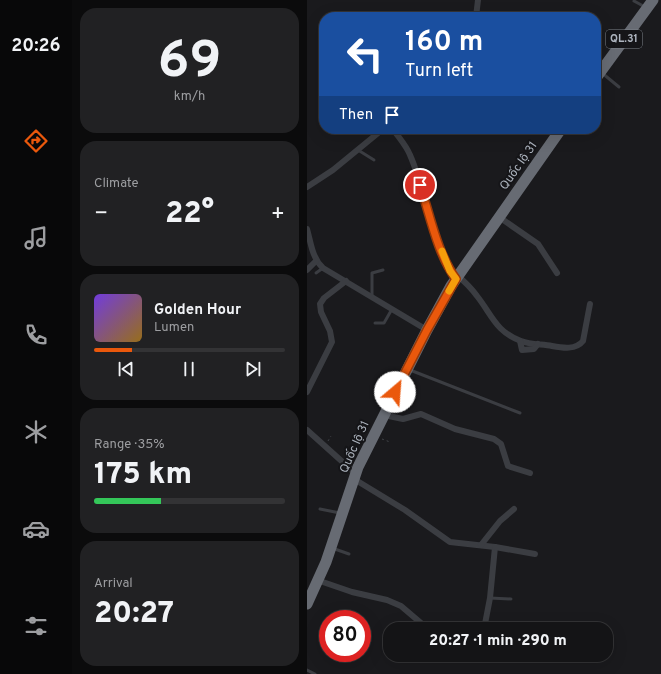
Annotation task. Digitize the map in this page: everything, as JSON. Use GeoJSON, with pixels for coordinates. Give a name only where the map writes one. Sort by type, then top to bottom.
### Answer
{"type":"FeatureCollection","features":[{"type":"Feature","properties":{"kind":"highway","name":"QL.31"},"geometry":{"type":"LineString","coordinates":[[601,71],[650,4]]}},
{"type":"Feature","properties":{"kind":"highway","name":"Quốc lộ 31"},"geometry":{"type":"LineString","coordinates":[[307,604],[331,547],[355,476],[384,414],[427,330],[457,277],[557,134]]}},
{"type":"Feature","properties":{"kind":"street"},"geometry":{"type":"LineString","coordinates":[[477,12],[478,0]]}},
{"type":"Feature","properties":{"kind":"street"},"geometry":{"type":"LineString","coordinates":[[307,187],[333,170],[376,134]]}},
{"type":"Feature","properties":{"kind":"street"},"geometry":{"type":"LineString","coordinates":[[396,134],[410,156],[450,271],[478,297],[500,329],[520,341],[568,347],[580,345],[585,335],[590,304]]}},
{"type":"Feature","properties":{"kind":"street"},"geometry":{"type":"LineString","coordinates":[[499,217],[537,244],[557,273]]}},
{"type":"Feature","properties":{"kind":"street"},"geometry":{"type":"LineString","coordinates":[[307,229],[316,262],[323,268],[427,330]]}},
{"type":"Feature","properties":{"kind":"street"},"geometry":{"type":"LineString","coordinates":[[307,270],[316,262]]}},
{"type":"Feature","properties":{"kind":"street"},"geometry":{"type":"LineString","coordinates":[[307,392],[332,342],[330,331],[321,312],[320,304],[324,298],[346,281]]}},
{"type":"Feature","properties":{"kind":"street"},"geometry":{"type":"LineString","coordinates":[[384,414],[403,419],[421,414],[455,429],[494,439],[501,444],[508,466],[530,473]]}},
{"type":"Feature","properties":{"kind":"street"},"geometry":{"type":"LineString","coordinates":[[307,430],[326,445],[355,476],[450,542],[458,545],[481,545],[535,554]]}},
{"type":"Feature","properties":{"kind":"street"},"geometry":{"type":"LineString","coordinates":[[481,545],[500,521],[514,509]]}},
{"type":"Feature","properties":{"kind":"street"},"geometry":{"type":"LineString","coordinates":[[485,622],[490,598],[495,547]]}},
{"type":"Feature","properties":{"kind":"street"},"geometry":{"type":"LineString","coordinates":[[317,580],[352,592],[387,600],[401,606],[420,622]]}},
{"type":"Feature","properties":{"kind":"lane"},"geometry":{"type":"LineString","coordinates":[[634,1],[650,4]]}},
{"type":"Feature","properties":{"kind":"lane"},"geometry":{"type":"LineString","coordinates":[[601,77],[619,87]]}},
{"type":"Feature","properties":{"kind":"lane"},"geometry":{"type":"LineString","coordinates":[[358,150],[374,160]]}},
{"type":"Feature","properties":{"kind":"lane"},"geometry":{"type":"LineString","coordinates":[[316,273],[323,268]]}},
{"type":"Feature","properties":{"kind":"lane"},"geometry":{"type":"LineString","coordinates":[[372,297],[372,274],[383,270]]}},
{"type":"Feature","properties":{"kind":"lane"},"geometry":{"type":"LineString","coordinates":[[375,323],[384,323],[392,309]]}},
{"type":"Feature","properties":{"kind":"lane"},"geometry":{"type":"LineString","coordinates":[[407,369],[520,413]]}},
{"type":"Feature","properties":{"kind":"lane"},"geometry":{"type":"LineString","coordinates":[[320,509],[342,514]]}},
{"type":"Feature","properties":{"kind":"lane"},"geometry":{"type":"LineString","coordinates":[[331,547],[349,554]]}},
{"type":"Feature","properties":{"kind":"lane"},"geometry":{"type":"LineString","coordinates":[[490,598],[511,599]]}},
{"type":"Feature","properties":{"kind":"lane"},"geometry":{"type":"LineString","coordinates":[[307,670],[315,674]]}},
{"type":"Feature","properties":{"kind":"path"},"geometry":{"type":"LineString","coordinates":[[326,445],[331,436]]}},
{"type":"Feature","properties":{"kind":"slow traffic"},"geometry":{"type":"LineString","coordinates":[[442,251],[450,271],[456,279],[449,291]]}},
{"type":"Feature","properties":{"kind":"route"},"geometry":{"type":"LineString","coordinates":[[395,392],[427,330],[456,279],[450,271],[443,254],[420,185]]}}]}
